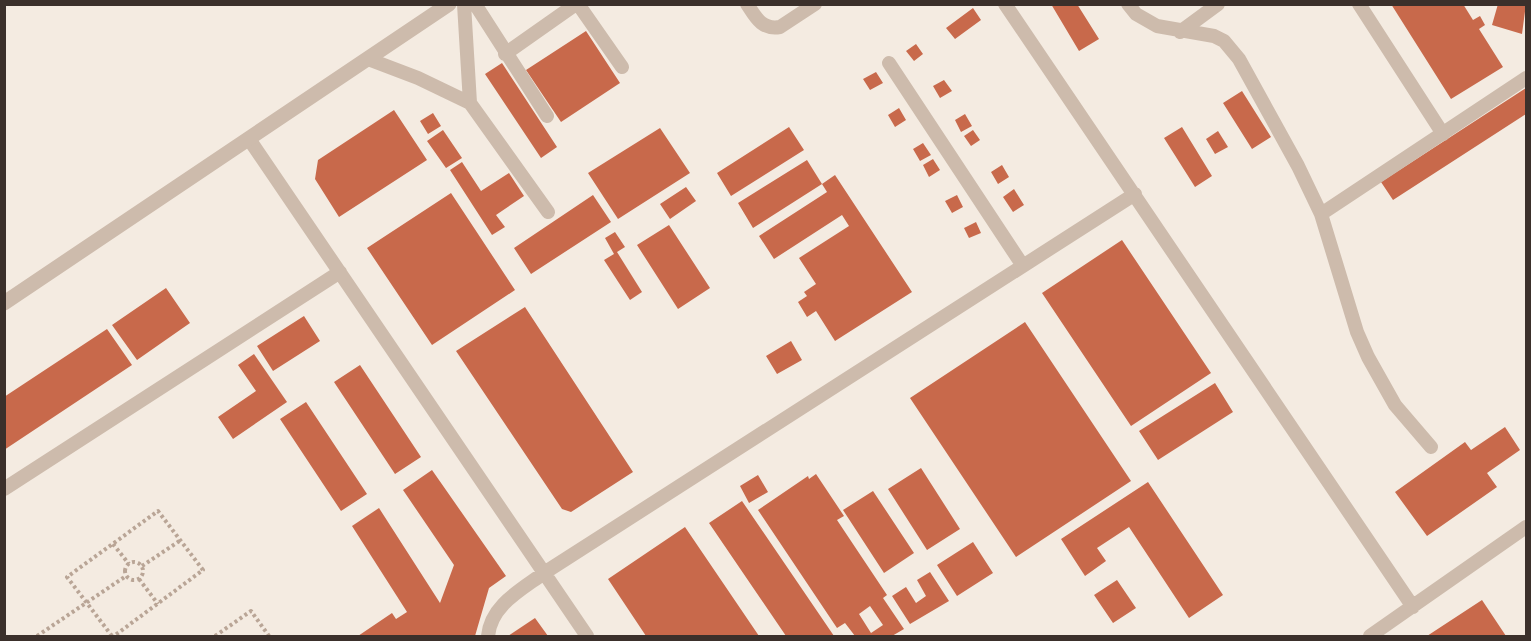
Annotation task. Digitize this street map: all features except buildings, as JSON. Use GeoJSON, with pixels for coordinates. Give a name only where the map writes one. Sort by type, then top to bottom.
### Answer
{"type":"FeatureCollection","features":[{"type":"Feature","properties":{"kind":"street"},"geometry":{"type":"LineString","coordinates":[[4,303],[450,4]]}},
{"type":"Feature","properties":{"kind":"lane"},"geometry":{"type":"LineString","coordinates":[[465,4],[470,102]]}},
{"type":"Feature","properties":{"kind":"lane"},"geometry":{"type":"LineString","coordinates":[[475,4],[505,54],[547,116]]}},
{"type":"Feature","properties":{"kind":"lane"},"geometry":{"type":"LineString","coordinates":[[505,54],[577,4],[622,67]]}},
{"type":"Feature","properties":{"kind":"lane"},"geometry":{"type":"LineString","coordinates":[[747,4],[758,21],[774,28],[815,4]]}},
{"type":"Feature","properties":{"kind":"lane"},"geometry":{"type":"LineString","coordinates":[[1005,4],[1413,607]]}},
{"type":"Feature","properties":{"kind":"lane"},"geometry":{"type":"LineString","coordinates":[[1128,4],[1136,14],[1156,26],[1180,32],[1214,36],[1233,49],[1298,166],[1321,214],[1357,332],[1368,357],[1395,405],[1431,447]]}},
{"type":"Feature","properties":{"kind":"lane"},"geometry":{"type":"LineString","coordinates":[[1180,32],[1218,4]]}},
{"type":"Feature","properties":{"kind":"lane"},"geometry":{"type":"LineString","coordinates":[[1359,4],[1443,134]]}},
{"type":"Feature","properties":{"kind":"lane"},"geometry":{"type":"LineString","coordinates":[[368,59],[418,78],[470,102],[548,212]]}},
{"type":"Feature","properties":{"kind":"lane"},"geometry":{"type":"LineString","coordinates":[[889,63],[1023,266]]}},
{"type":"Feature","properties":{"kind":"lane"},"geometry":{"type":"LineString","coordinates":[[1321,214],[1527,78]]}},
{"type":"Feature","properties":{"kind":"lane"},"geometry":{"type":"LineString","coordinates":[[249,139],[587,636]]}},
{"type":"Feature","properties":{"kind":"lane"},"geometry":{"type":"LineString","coordinates":[[488,636],[492,619],[499,609],[544,573],[1135,194]]}},
{"type":"Feature","properties":{"kind":"lane"},"geometry":{"type":"LineString","coordinates":[[4,489],[340,272]]}},
{"type":"Feature","properties":{"kind":"lane"},"geometry":{"type":"LineString","coordinates":[[1370,636],[1527,528]]}},
{"type":"Feature","properties":{"kind":"path"},"geometry":{"type":"LineString","coordinates":[[158,511],[180,540],[203,570],[113,636],[67,577],[158,511]]}},
{"type":"Feature","properties":{"kind":"path"},"geometry":{"type":"LineString","coordinates":[[142,566],[180,540]]}},
{"type":"Feature","properties":{"kind":"path"},"geometry":{"type":"LineString","coordinates":[[113,544],[129,564]]}},
{"type":"Feature","properties":{"kind":"path"},"geometry":{"type":"LineString","coordinates":[[126,576],[125,567],[129,564],[138,563],[142,566]]}},
{"type":"Feature","properties":{"kind":"path"},"geometry":{"type":"LineString","coordinates":[[139,579],[142,575],[142,566]]}},
{"type":"Feature","properties":{"kind":"path"},"geometry":{"type":"LineString","coordinates":[[126,576],[130,579],[139,579]]}},
{"type":"Feature","properties":{"kind":"path"},"geometry":{"type":"LineString","coordinates":[[36,636],[126,576]]}},
{"type":"Feature","properties":{"kind":"path"},"geometry":{"type":"LineString","coordinates":[[139,579],[158,604]]}},
{"type":"Feature","properties":{"kind":"path"},"geometry":{"type":"LineString","coordinates":[[214,636],[251,611],[269,636]]}}]}
